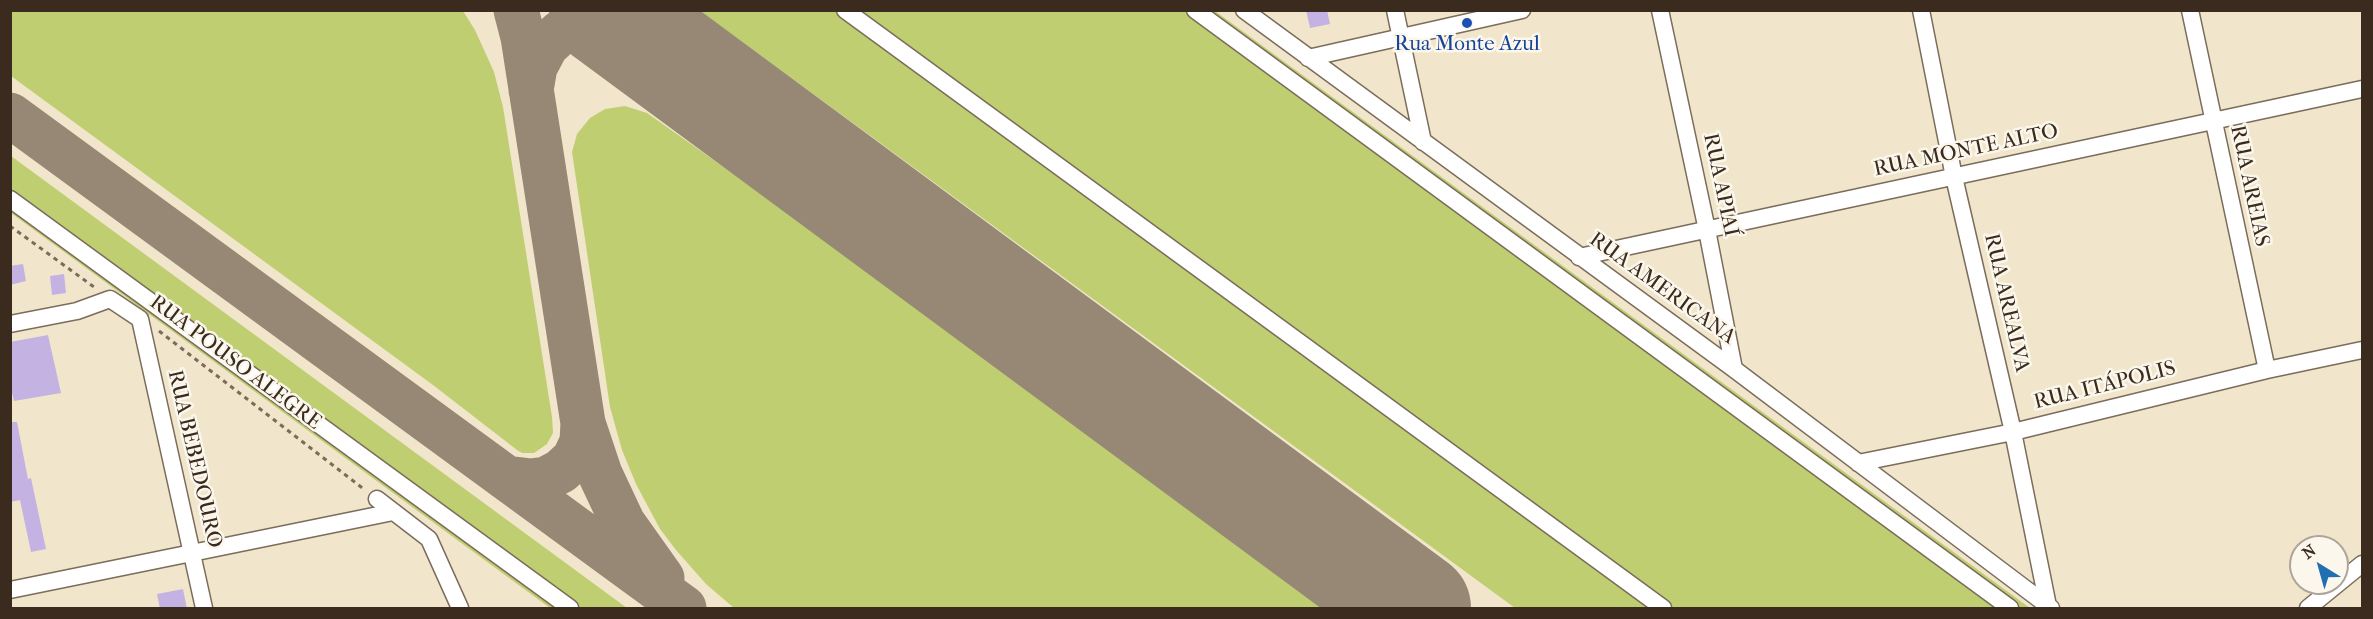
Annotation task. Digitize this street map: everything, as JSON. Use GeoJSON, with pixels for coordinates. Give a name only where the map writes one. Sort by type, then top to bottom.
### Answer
{"type":"FeatureCollection","features":[{"type":"Feature","properties":{"kind":"street"},"geometry":{"type":"LineString","coordinates":[[845,10],[1663,609]]}},
{"type":"Feature","properties":{"kind":"street"},"geometry":{"type":"LineString","coordinates":[[1195,10],[2010,609]]}},
{"type":"Feature","properties":{"kind":"street","name":"RUA AMERICANA"},"geometry":{"type":"LineString","coordinates":[[1244,10],[1734,369],[2050,607]]}},
{"type":"Feature","properties":{"kind":"street"},"geometry":{"type":"LineString","coordinates":[[1395,10],[1423,142]]}},
{"type":"Feature","properties":{"kind":"street"},"geometry":{"type":"LineString","coordinates":[[1308,58],[1522,10]]}},
{"type":"Feature","properties":{"kind":"street","name":"RUA APIAÍ"},"geometry":{"type":"LineString","coordinates":[[1660,10],[1734,369]]}},
{"type":"Feature","properties":{"kind":"street","name":"RUA AREALVA"},"geometry":{"type":"LineString","coordinates":[[1921,10],[1954,177],[2013,432],[2050,607]]}},
{"type":"Feature","properties":{"kind":"street","name":"RUA AREIAS"},"geometry":{"type":"LineString","coordinates":[[2190,10],[2266,370]]}},
{"type":"Feature","properties":{"kind":"street","name":"RUA MONTE ALTO"},"geometry":{"type":"LineString","coordinates":[[1579,257],[2362,89]]}},
{"type":"Feature","properties":{"kind":"street"},"geometry":{"type":"LineString","coordinates":[[10,199],[570,609]]}},
{"type":"Feature","properties":{"kind":"street"},"geometry":{"type":"LineString","coordinates":[[10,324],[77,311],[110,299]]}},
{"type":"Feature","properties":{"kind":"street","name":"RUA POUSO ALEGRE"},"geometry":{"type":"LineString","coordinates":[[110,299],[140,319]]}},
{"type":"Feature","properties":{"kind":"street","name":"RUA BEBEDOURO"},"geometry":{"type":"LineString","coordinates":[[140,319],[204,609]]}},
{"type":"Feature","properties":{"kind":"street","name":"RUA ITÁPOLIS"},"geometry":{"type":"LineString","coordinates":[[1858,464],[2013,432],[2266,370],[2362,350]]}},
{"type":"Feature","properties":{"kind":"street"},"geometry":{"type":"LineString","coordinates":[[377,499],[429,539],[460,609]]}},
{"type":"Feature","properties":{"kind":"street"},"geometry":{"type":"LineString","coordinates":[[10,590],[393,512]]}},
{"type":"Feature","properties":{"kind":"street"},"geometry":{"type":"LineString","coordinates":[[2308,609],[2362,564]]}},
{"type":"Feature","properties":{"kind":"path"},"geometry":{"type":"LineString","coordinates":[[10,226],[110,299]]}},
{"type":"Feature","properties":{"kind":"path","name":"RUA POUSO ALEGRE"},"geometry":{"type":"LineString","coordinates":[[140,319],[165,335],[377,499]]}},
{"type":"Feature","properties":{"kind":"green space"},"geometry":{"type":"Polygon","coordinates":[[[10,11],[463,11],[475,30],[494,72],[503,107],[552,417],[553,433],[547,444],[534,453],[522,453],[517,450],[433,385],[11,76],[10,11]]]}},
{"type":"Feature","properties":{"kind":"green space"},"geometry":{"type":"Polygon","coordinates":[[[700,11],[1215,11],[2030,608],[1515,608],[700,11]]]}},
{"type":"Feature","properties":{"kind":"green space"},"geometry":{"type":"Polygon","coordinates":[[[625,106],[647,113],[745,182],[1323,608],[734,608],[706,584],[660,529],[636,484],[622,450],[610,407],[572,152],[577,134],[590,118],[605,109],[625,106]]]}},
{"type":"Feature","properties":{"kind":"green space"},"geometry":{"type":"Polygon","coordinates":[[[11,156],[627,608],[550,608],[11,213],[11,156]]]}},
{"type":"Feature","properties":{"kind":"building"},"geometry":{"type":"Polygon","coordinates":[[[1306,10],[1327,10],[1330,24],[1310,28],[1306,10]]]}},
{"type":"Feature","properties":{"kind":"building"},"geometry":{"type":"Polygon","coordinates":[[[23,264],[26,281],[10,285],[10,266],[23,264]]]}},
{"type":"Feature","properties":{"kind":"building"},"geometry":{"type":"Polygon","coordinates":[[[64,274],[66,293],[52,295],[50,276],[64,274]]]}},
{"type":"Feature","properties":{"kind":"building"},"geometry":{"type":"Polygon","coordinates":[[[48,335],[61,393],[14,401],[10,384],[10,342],[48,335]]]}},
{"type":"Feature","properties":{"kind":"building"},"geometry":{"type":"Polygon","coordinates":[[[10,422],[17,422],[28,479],[31,478],[46,549],[31,552],[20,500],[10,502],[10,422]]]}},
{"type":"Feature","properties":{"kind":"building"},"geometry":{"type":"Polygon","coordinates":[[[183,589],[187,609],[160,609],[157,594],[183,589]]]}},
{"type":"Feature","properties":{"kind":"taxiway"},"geometry":{"type":"LineString","coordinates":[[516,10],[523,37],[583,423],[600,474],[623,523],[662,578]]}},
{"type":"Feature","properties":{"kind":"taxiway"},"geometry":{"type":"LineString","coordinates":[[531,90],[535,67],[546,46],[561,32],[583,23],[605,21],[627,26]]}},
{"type":"Feature","properties":{"kind":"taxiway"},"geometry":{"type":"LineString","coordinates":[[10,115],[684,608]]}},
{"type":"Feature","properties":{"kind":"taxiway"},"geometry":{"type":"LineString","coordinates":[[506,478],[531,481],[546,479],[561,471],[574,459],[582,442],[583,423]]}},
{"type":"Feature","properties":{"kind":"runway"},"geometry":{"type":"LineString","coordinates":[[605,10],[1415,608]]}},
{"type":"Feature","properties":{"kind":"place","name":"Rua Monte Azul"},"geometry":{"type":"Point","coordinates":[1467,23]}}]}
